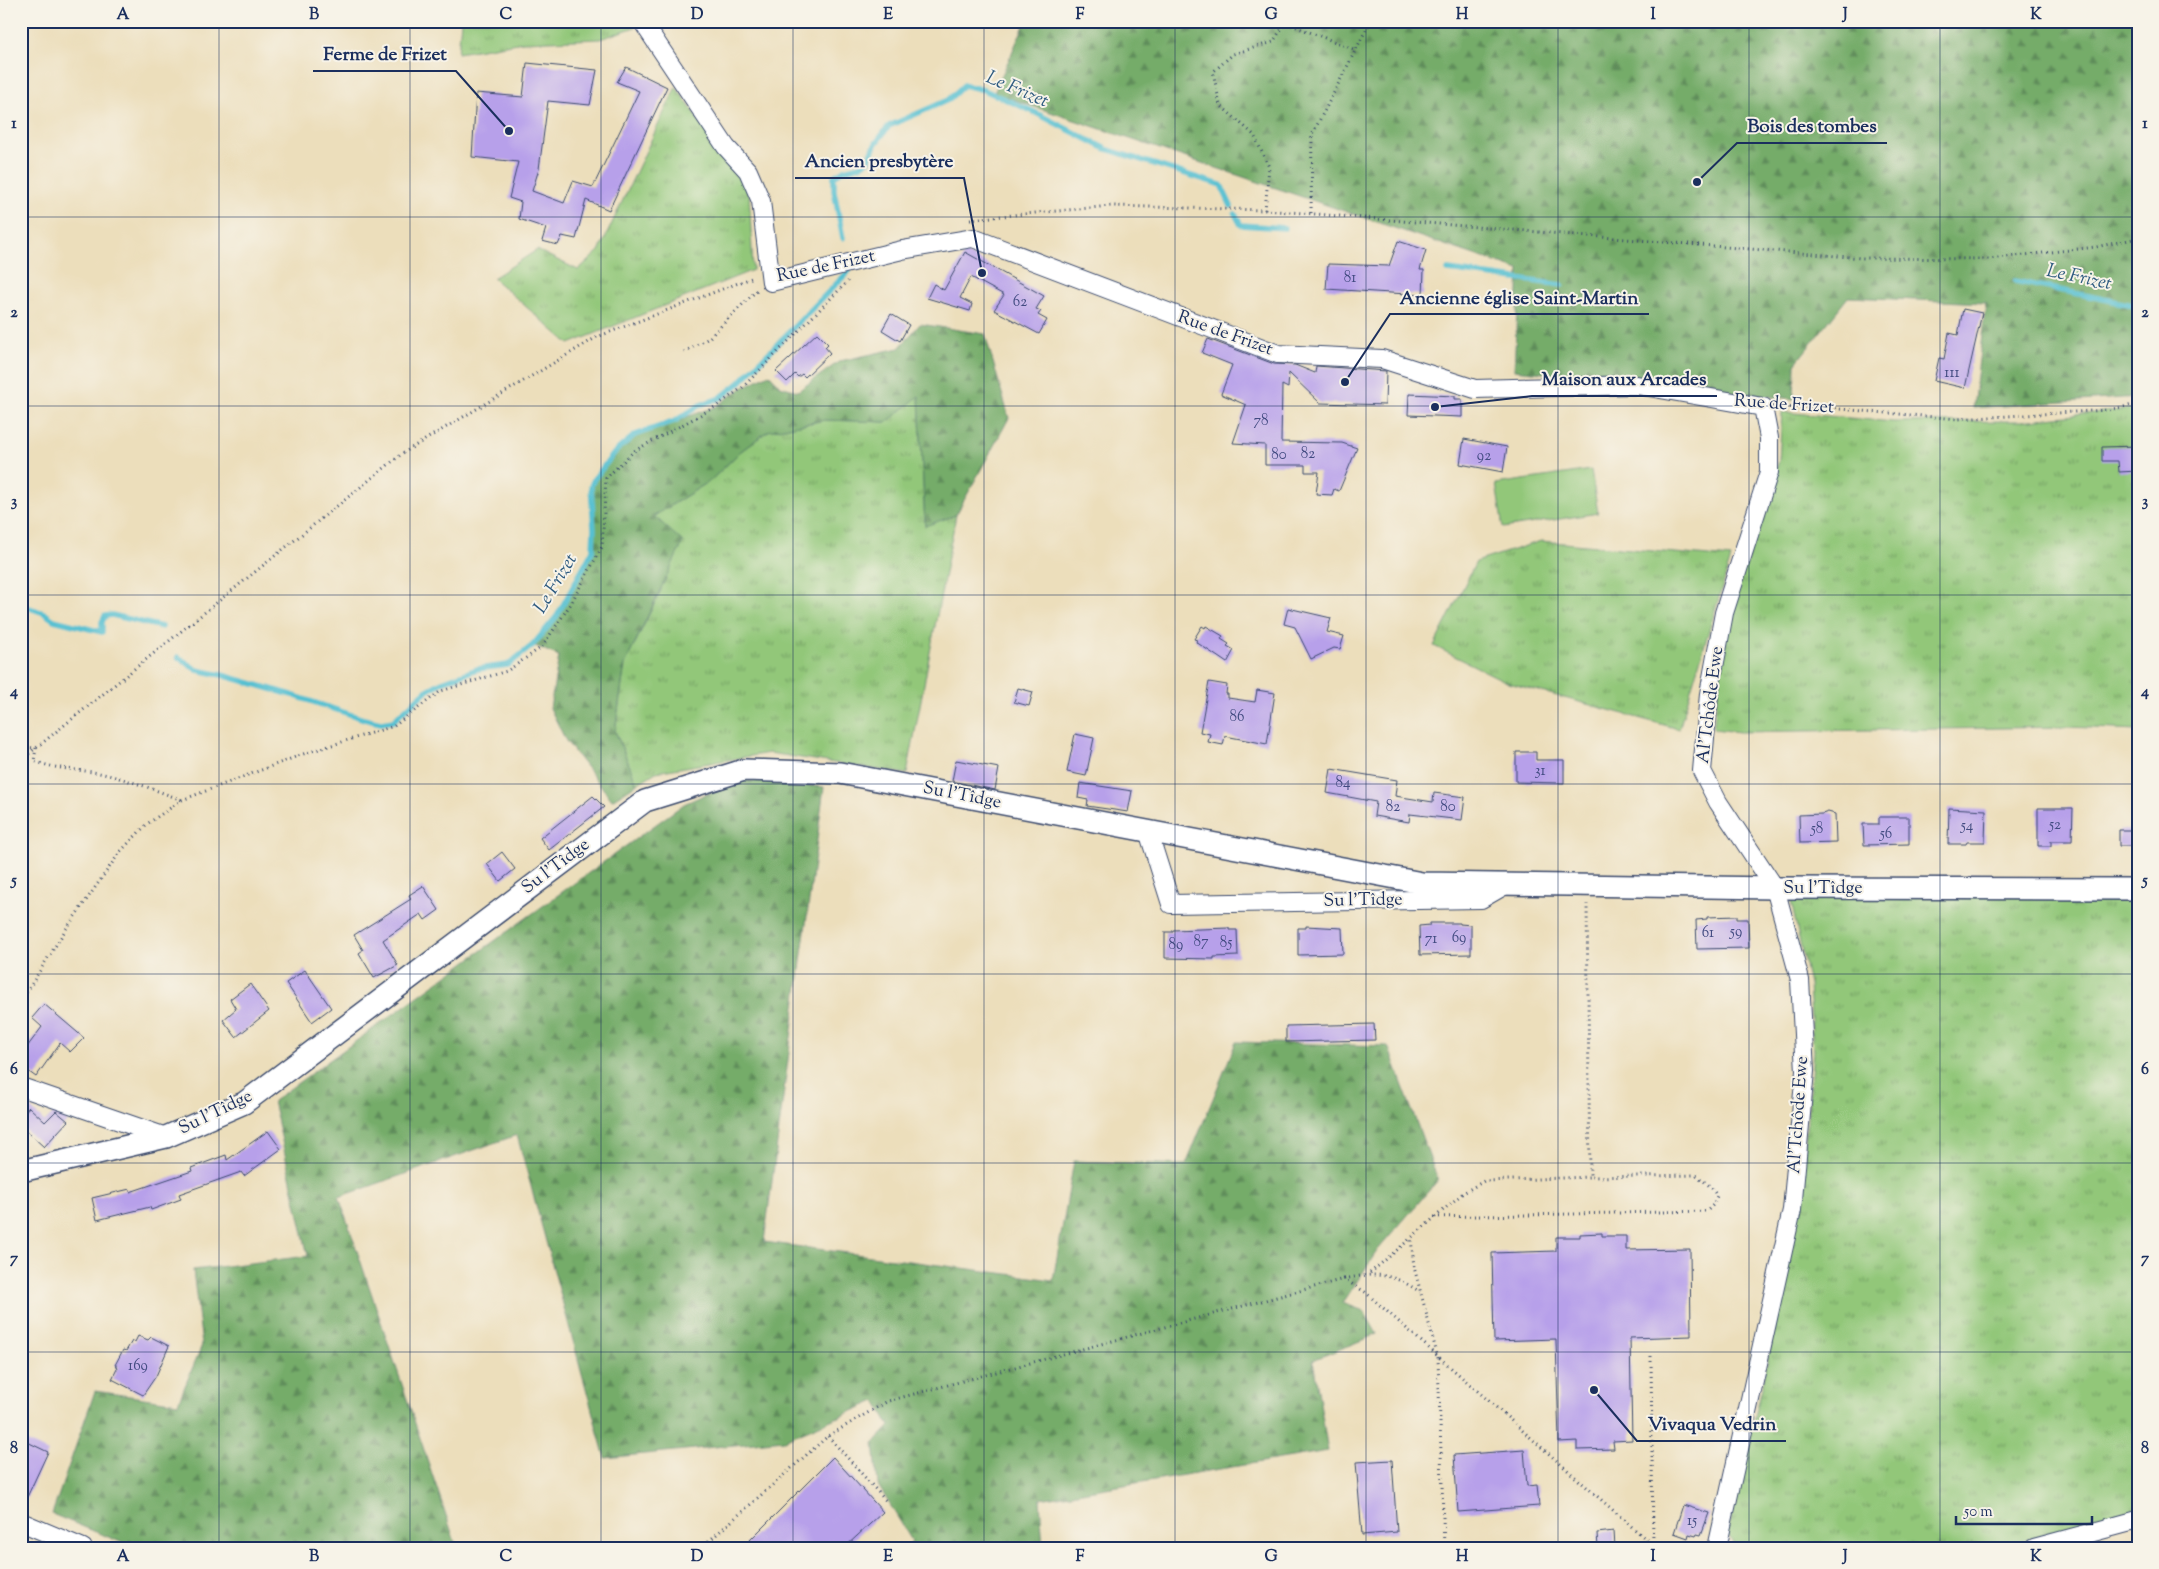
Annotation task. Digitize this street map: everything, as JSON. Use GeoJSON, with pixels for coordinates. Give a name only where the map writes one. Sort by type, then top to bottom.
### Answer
{"type":"FeatureCollection","features":[{"type":"Feature","properties":{"kind":"street","name":"Rue de Frizet"},"geometry":{"type":"LineString","coordinates":[[642,21],[726,147],[748,170],[761,201],[770,278],[902,250],[973,238],[1278,354],[1382,359],[1475,389],[1637,385],[1763,407]]}},
{"type":"Feature","properties":{"kind":"street","name":"Al'Tchôde Ewe"},"geometry":{"type":"LineString","coordinates":[[1717,1548],[1792,1210],[1805,1071],[1800,980],[1775,888],[1718,802],[1702,771],[1708,694],[1724,613],[1769,472],[1769,438],[1763,407]]}},
{"type":"Feature","properties":{"kind":"street","name":"Su l'Tîdge"},"geometry":{"type":"LineString","coordinates":[[21,1171],[166,1138],[244,1103],[645,800],[744,770],[840,773],[1422,883],[1775,888],[2138,889]]}},
{"type":"Feature","properties":{"kind":"street","name":"Su l'Tîdge"},"geometry":{"type":"LineString","coordinates":[[1148,831],[1171,904],[1481,899],[1507,884]]}},
{"type":"Feature","properties":{"kind":"street"},"geometry":{"type":"LineString","coordinates":[[21,1087],[166,1138]]}},
{"type":"Feature","properties":{"kind":"street"},"geometry":{"type":"LineString","coordinates":[[2034,1548],[2138,1520]]}},
{"type":"Feature","properties":{"kind":"street"},"geometry":{"type":"LineString","coordinates":[[21,1522],[83,1548]]}},
{"type":"Feature","properties":{"kind":"path"},"geometry":{"type":"LineString","coordinates":[[1311,213],[1312,135],[1368,26],[1368,21]]}},
{"type":"Feature","properties":{"kind":"path"},"geometry":{"type":"LineString","coordinates":[[1272,26],[1287,22],[1356,50]]}},
{"type":"Feature","properties":{"kind":"path"},"geometry":{"type":"LineString","coordinates":[[1265,210],[1269,167],[1254,135],[1220,105],[1213,72],[1234,54],[1273,42],[1287,22]]}},
{"type":"Feature","properties":{"kind":"path"},"geometry":{"type":"LineString","coordinates":[[966,220],[1111,206],[1265,210],[1862,258],[1989,260],[2096,247],[2138,238]]}},
{"type":"Feature","properties":{"kind":"path"},"geometry":{"type":"LineString","coordinates":[[21,1001],[64,932],[120,852],[147,824],[182,800],[306,753],[394,726],[441,691],[508,671],[542,647],[570,605],[602,547],[606,478],[634,451],[715,407],[742,388],[833,298],[853,275]]}},
{"type":"Feature","properties":{"kind":"path"},"geometry":{"type":"LineString","coordinates":[[684,352],[709,338],[770,278]]}},
{"type":"Feature","properties":{"kind":"path"},"geometry":{"type":"LineString","coordinates":[[21,760],[403,452],[597,337],[739,281],[770,278]]}},
{"type":"Feature","properties":{"kind":"path","name":"Rue de Frizet"},"geometry":{"type":"LineString","coordinates":[[1763,407],[1815,406],[1958,419],[2108,410],[2138,404]]}},
{"type":"Feature","properties":{"kind":"path"},"geometry":{"type":"LineString","coordinates":[[21,747],[36,748]]}},
{"type":"Feature","properties":{"kind":"path"},"geometry":{"type":"LineString","coordinates":[[36,748],[34,761],[54,768],[99,773],[129,781],[182,800]]}},
{"type":"Feature","properties":{"kind":"path"},"geometry":{"type":"LineString","coordinates":[[1586,885],[1590,1177]]}},
{"type":"Feature","properties":{"kind":"path"},"geometry":{"type":"LineString","coordinates":[[1370,1273],[1433,1217],[1462,1193],[1484,1181],[1696,1175],[1711,1187],[1717,1196],[1714,1205],[1707,1211],[1433,1217]]}},
{"type":"Feature","properties":{"kind":"path"},"geometry":{"type":"LineString","coordinates":[[1411,1238],[1414,1267],[1438,1358],[1444,1548]]}},
{"type":"Feature","properties":{"kind":"path"},"geometry":{"type":"LineString","coordinates":[[701,1548],[828,1436],[888,1401],[1370,1273],[1391,1276],[1404,1281],[1420,1292]]}},
{"type":"Feature","properties":{"kind":"path"},"geometry":{"type":"LineString","coordinates":[[1344,1280],[1364,1292],[1655,1547]]}},
{"type":"Feature","properties":{"kind":"path"},"geometry":{"type":"LineString","coordinates":[[1651,1356],[1655,1547]]}},
{"type":"Feature","properties":{"kind":"path"},"geometry":{"type":"LineString","coordinates":[[828,1436],[887,1502]]}},
{"type":"Feature","properties":{"kind":"green space"},"geometry":{"type":"Polygon","coordinates":[[[461,21],[633,21],[635,27],[600,39],[523,42],[458,53],[461,21]]]}},
{"type":"Feature","properties":{"kind":"green space"},"geometry":{"type":"Polygon","coordinates":[[[1026,21],[2138,21],[2138,397],[1973,408],[1986,303],[1848,297],[1795,364],[1794,399],[1514,370],[1519,270],[994,93],[1026,21]]]}},
{"type":"Feature","properties":{"kind":"green space"},"geometry":{"type":"Polygon","coordinates":[[[676,87],[749,192],[753,270],[569,344],[493,278],[537,250],[578,270],[599,251],[676,87]]]}},
{"type":"Feature","properties":{"kind":"green space"},"geometry":{"type":"Polygon","coordinates":[[[920,324],[985,334],[1009,418],[956,515],[925,526],[919,396],[887,422],[825,420],[768,431],[741,451],[710,481],[654,516],[683,542],[625,664],[615,731],[637,784],[612,800],[566,741],[550,708],[559,656],[533,645],[557,616],[593,550],[594,529],[591,486],[594,479],[613,455],[635,435],[715,407],[742,388],[769,374],[780,386],[798,391],[840,361],[899,348],[920,324]]]}},
{"type":"Feature","properties":{"kind":"green space"},"geometry":{"type":"Polygon","coordinates":[[[919,395],[925,525],[956,515],[907,774],[769,753],[656,772],[637,784],[615,731],[625,664],[661,590],[654,516],[710,481],[741,451],[768,431],[825,420],[887,422],[919,395]]]}},
{"type":"Feature","properties":{"kind":"green space"},"geometry":{"type":"Polygon","coordinates":[[[2138,408],[2138,730],[2068,727],[1740,732],[1713,729],[1729,611],[1779,461],[1782,412],[1894,422],[2021,421],[2138,408]]]}},
{"type":"Feature","properties":{"kind":"green space"},"geometry":{"type":"Polygon","coordinates":[[[1591,470],[1598,513],[1503,528],[1496,484],[1591,470]]]}},
{"type":"Feature","properties":{"kind":"green space"},"geometry":{"type":"Polygon","coordinates":[[[1541,541],[1731,558],[1679,729],[1509,683],[1434,646],[1476,562],[1541,541]]]}},
{"type":"Feature","properties":{"kind":"green space"},"geometry":{"type":"Polygon","coordinates":[[[739,779],[824,787],[764,1242],[1053,1280],[1074,1161],[1186,1165],[1236,1042],[1388,1046],[1438,1180],[1377,1251],[1343,1303],[1364,1311],[1377,1334],[1313,1360],[1328,1451],[1040,1499],[1043,1548],[905,1548],[912,1541],[878,1485],[874,1443],[890,1426],[876,1401],[784,1440],[605,1458],[517,1135],[339,1197],[457,1548],[135,1548],[52,1514],[95,1391],[178,1403],[202,1345],[193,1270],[308,1256],[273,1101],[684,804],[739,779]]]}},
{"type":"Feature","properties":{"kind":"green space"},"geometry":{"type":"Polygon","coordinates":[[[1800,892],[2138,896],[2138,1510],[1992,1548],[1737,1548],[1727,1534],[1764,1379],[1787,1261],[1804,1156],[1813,1051],[1809,984],[1791,901],[1800,892]]]}},
{"type":"Feature","properties":{"kind":"building"},"geometry":{"type":"Polygon","coordinates":[[[527,63],[597,70],[590,105],[548,101],[539,169],[532,191],[564,203],[573,181],[593,187],[639,91],[617,82],[626,67],[667,87],[609,210],[586,200],[576,239],[562,236],[558,245],[542,241],[546,228],[519,219],[521,202],[509,198],[518,162],[472,157],[476,93],[523,97],[527,63]]]}},
{"type":"Feature","properties":{"kind":"building"},"geometry":{"type":"Polygon","coordinates":[[[1398,241],[1426,250],[1420,270],[1424,270],[1423,295],[1326,289],[1328,264],[1389,266],[1398,241]]]}},
{"type":"Feature","properties":{"kind":"building"},"geometry":{"type":"Polygon","coordinates":[[[965,252],[1044,296],[1036,309],[1041,311],[1038,315],[1047,320],[1039,334],[994,310],[1004,295],[971,277],[960,298],[972,304],[970,311],[927,298],[934,284],[944,290],[965,252]]]}},
{"type":"Feature","properties":{"kind":"building"},"geometry":{"type":"Polygon","coordinates":[[[1963,309],[1982,313],[1965,388],[1934,381],[1939,358],[1944,359],[1949,333],[1958,335],[1963,309]]]}},
{"type":"Feature","properties":{"kind":"building"},"geometry":{"type":"Polygon","coordinates":[[[891,314],[909,325],[900,341],[882,330],[891,314]]]}},
{"type":"Feature","properties":{"kind":"building"},"geometry":{"type":"Polygon","coordinates":[[[817,333],[828,344],[825,347],[830,353],[805,377],[802,374],[798,377],[795,374],[787,382],[776,371],[817,333]]]}},
{"type":"Feature","properties":{"kind":"building"},"geometry":{"type":"Polygon","coordinates":[[[1208,339],[1274,364],[1295,365],[1315,373],[1316,366],[1386,371],[1385,405],[1320,403],[1289,373],[1288,388],[1282,385],[1281,442],[1342,443],[1357,448],[1339,491],[1334,489],[1332,495],[1316,494],[1319,472],[1305,472],[1305,465],[1265,465],[1265,445],[1233,443],[1246,405],[1221,394],[1232,365],[1202,353],[1208,339]]]}},
{"type":"Feature","properties":{"kind":"building"},"geometry":{"type":"Polygon","coordinates":[[[1409,394],[1455,396],[1455,399],[1462,399],[1462,417],[1408,415],[1409,394]]]}},
{"type":"Feature","properties":{"kind":"building"},"geometry":{"type":"Polygon","coordinates":[[[1464,439],[1507,447],[1503,472],[1460,464],[1464,439]]]}},
{"type":"Feature","properties":{"kind":"building"},"geometry":{"type":"Polygon","coordinates":[[[2138,446],[2138,471],[2119,472],[2118,461],[2102,461],[2102,447],[2138,446]]]}},
{"type":"Feature","properties":{"kind":"building"},"geometry":{"type":"Polygon","coordinates":[[[1288,608],[1331,618],[1327,632],[1344,636],[1340,649],[1334,648],[1311,659],[1295,627],[1284,624],[1288,608]]]}},
{"type":"Feature","properties":{"kind":"building"},"geometry":{"type":"Polygon","coordinates":[[[1202,626],[1205,628],[1206,626],[1223,636],[1221,639],[1234,650],[1227,663],[1196,642],[1197,640],[1194,639],[1202,626]]]}},
{"type":"Feature","properties":{"kind":"building"},"geometry":{"type":"Polygon","coordinates":[[[1209,682],[1227,685],[1226,694],[1228,694],[1228,698],[1255,702],[1257,690],[1275,693],[1267,744],[1225,736],[1223,745],[1208,742],[1210,734],[1200,732],[1209,682]]]}},
{"type":"Feature","properties":{"kind":"building"},"geometry":{"type":"Polygon","coordinates":[[[1018,688],[1033,692],[1029,706],[1014,702],[1018,688]]]}},
{"type":"Feature","properties":{"kind":"building"},"geometry":{"type":"Polygon","coordinates":[[[1075,734],[1094,738],[1086,776],[1067,772],[1075,734]]]}},
{"type":"Feature","properties":{"kind":"building"},"geometry":{"type":"Polygon","coordinates":[[[1516,752],[1536,752],[1536,760],[1564,760],[1564,783],[1516,782],[1516,752]]]}},
{"type":"Feature","properties":{"kind":"building"},"geometry":{"type":"Polygon","coordinates":[[[956,760],[999,768],[995,790],[952,781],[956,760]]]}},
{"type":"Feature","properties":{"kind":"building"},"geometry":{"type":"Polygon","coordinates":[[[1331,769],[1397,780],[1395,796],[1433,802],[1434,793],[1465,797],[1462,820],[1410,814],[1409,822],[1374,816],[1376,802],[1327,793],[1331,769]]]}},
{"type":"Feature","properties":{"kind":"building"},"geometry":{"type":"Polygon","coordinates":[[[1080,783],[1132,791],[1128,812],[1087,806],[1088,800],[1078,798],[1080,783]]]}},
{"type":"Feature","properties":{"kind":"building"},"geometry":{"type":"Polygon","coordinates":[[[593,796],[604,807],[549,850],[540,838],[593,796]]]}},
{"type":"Feature","properties":{"kind":"building"},"geometry":{"type":"Polygon","coordinates":[[[1949,808],[1986,810],[1985,842],[1948,844],[1949,808]]]}},
{"type":"Feature","properties":{"kind":"building"},"geometry":{"type":"Polygon","coordinates":[[[2038,808],[2073,808],[2072,841],[2051,841],[2051,846],[2038,846],[2038,808]]]}},
{"type":"Feature","properties":{"kind":"building"},"geometry":{"type":"Polygon","coordinates":[[[1828,812],[1835,814],[1836,842],[1800,843],[1799,815],[1828,812]]]}},
{"type":"Feature","properties":{"kind":"building"},"geometry":{"type":"Polygon","coordinates":[[[1879,817],[1909,817],[1909,844],[1864,845],[1863,824],[1879,824],[1879,817]]]}},
{"type":"Feature","properties":{"kind":"building"},"geometry":{"type":"Polygon","coordinates":[[[2119,830],[2138,830],[2138,846],[2119,846],[2119,830]]]}},
{"type":"Feature","properties":{"kind":"building"},"geometry":{"type":"Polygon","coordinates":[[[502,852],[515,869],[500,881],[487,864],[502,852]]]}},
{"type":"Feature","properties":{"kind":"building"},"geometry":{"type":"Polygon","coordinates":[[[423,886],[439,910],[425,920],[421,914],[383,940],[398,965],[374,978],[359,953],[363,950],[354,935],[411,899],[409,895],[423,886]]]}},
{"type":"Feature","properties":{"kind":"building"},"geometry":{"type":"Polygon","coordinates":[[[1737,916],[1737,919],[1748,919],[1749,948],[1697,949],[1696,920],[1707,919],[1707,917],[1737,916]]]}},
{"type":"Feature","properties":{"kind":"building"},"geometry":{"type":"Polygon","coordinates":[[[1430,923],[1471,925],[1471,954],[1420,955],[1419,926],[1430,925],[1430,923]]]}},
{"type":"Feature","properties":{"kind":"building"},"geometry":{"type":"Polygon","coordinates":[[[1306,926],[1342,928],[1343,954],[1298,955],[1298,928],[1306,928],[1306,926]]]}},
{"type":"Feature","properties":{"kind":"building"},"geometry":{"type":"Polygon","coordinates":[[[1229,928],[1229,930],[1237,930],[1238,956],[1214,957],[1214,959],[1165,958],[1165,932],[1229,928]]]}},
{"type":"Feature","properties":{"kind":"building"},"geometry":{"type":"Polygon","coordinates":[[[305,970],[331,1008],[312,1022],[286,983],[305,970]]]}},
{"type":"Feature","properties":{"kind":"building"},"geometry":{"type":"Polygon","coordinates":[[[250,984],[269,1011],[236,1037],[223,1020],[236,1009],[230,999],[250,984]]]}},
{"type":"Feature","properties":{"kind":"building"},"geometry":{"type":"Polygon","coordinates":[[[44,1004],[84,1038],[70,1052],[60,1043],[36,1077],[21,1066],[21,1055],[42,1027],[32,1018],[44,1004]]]}},
{"type":"Feature","properties":{"kind":"building"},"geometry":{"type":"Polygon","coordinates":[[[1374,1024],[1375,1040],[1286,1042],[1286,1026],[1374,1024]]]}},
{"type":"Feature","properties":{"kind":"building"},"geometry":{"type":"Polygon","coordinates":[[[29,1107],[45,1122],[56,1111],[68,1121],[44,1147],[21,1126],[21,1116],[29,1107]]]}},
{"type":"Feature","properties":{"kind":"building"},"geometry":{"type":"Polygon","coordinates":[[[268,1131],[281,1149],[244,1176],[241,1172],[179,1194],[181,1199],[151,1210],[150,1207],[97,1220],[92,1198],[130,1189],[130,1192],[192,1171],[191,1168],[226,1155],[227,1160],[268,1131]]]}},
{"type":"Feature","properties":{"kind":"building"},"geometry":{"type":"Polygon","coordinates":[[[1602,1233],[1602,1236],[1626,1236],[1626,1250],[1690,1249],[1691,1336],[1630,1338],[1632,1440],[1613,1441],[1614,1449],[1577,1450],[1577,1441],[1559,1442],[1556,1339],[1494,1341],[1492,1253],[1556,1251],[1556,1237],[1580,1237],[1580,1234],[1602,1233]]]}},
{"type":"Feature","properties":{"kind":"building"},"geometry":{"type":"Polygon","coordinates":[[[138,1336],[148,1340],[151,1337],[169,1346],[156,1376],[143,1395],[112,1379],[118,1367],[115,1365],[123,1350],[126,1351],[132,1341],[135,1342],[138,1336]]]}},
{"type":"Feature","properties":{"kind":"building"},"geometry":{"type":"Polygon","coordinates":[[[21,1439],[48,1452],[21,1510],[21,1439]]]}},
{"type":"Feature","properties":{"kind":"building"},"geometry":{"type":"Polygon","coordinates":[[[1524,1450],[1527,1486],[1537,1485],[1539,1506],[1458,1512],[1454,1455],[1524,1450]]]}},
{"type":"Feature","properties":{"kind":"building"},"geometry":{"type":"Polygon","coordinates":[[[833,1457],[883,1512],[844,1548],[742,1548],[833,1457]]]}},
{"type":"Feature","properties":{"kind":"building"},"geometry":{"type":"Polygon","coordinates":[[[1392,1460],[1397,1532],[1362,1535],[1356,1462],[1392,1460]]]}},
{"type":"Feature","properties":{"kind":"building"},"geometry":{"type":"Polygon","coordinates":[[[1683,1505],[1709,1513],[1701,1535],[1689,1534],[1688,1538],[1674,1533],[1683,1505]]]}},
{"type":"Feature","properties":{"kind":"building"},"geometry":{"type":"Polygon","coordinates":[[[1614,1531],[1615,1548],[1598,1548],[1597,1533],[1614,1531]]]}},
{"type":"Feature","properties":{"kind":"waterway","name":"Le Frizet"},"geometry":{"type":"LineString","coordinates":[[843,238],[834,191],[834,176],[868,161],[876,143],[889,126],[948,100],[964,85],[984,90],[1032,111],[1106,149],[1221,185],[1231,206]]}},
{"type":"Feature","properties":{"kind":"waterway","name":"Le Frizet"},"geometry":{"type":"LineString","coordinates":[[1235,214],[1241,225],[1285,228]]}},
{"type":"Feature","properties":{"kind":"waterway","name":"Le Frizet"},"geometry":{"type":"LineString","coordinates":[[1448,270],[1562,285]]}},
{"type":"Feature","properties":{"kind":"waterway","name":"Le Frizet"},"geometry":{"type":"LineString","coordinates":[[178,657],[197,670],[222,675],[292,695],[381,723],[393,721],[426,691],[442,682],[477,669],[508,665],[533,645],[557,616],[593,550],[594,529],[591,486],[594,479],[616,451],[635,435],[675,421],[700,405],[720,398],[738,384],[849,271]]}},
{"type":"Feature","properties":{"kind":"waterway","name":"Le Frizet"},"geometry":{"type":"LineString","coordinates":[[2015,281],[2138,306]]}},
{"type":"Feature","properties":{"kind":"waterway","name":"Le Frizet"},"geometry":{"type":"LineString","coordinates":[[21,605],[44,613],[54,620],[102,632],[102,622],[105,616],[112,615],[162,627]]}},
{"type":"Feature","properties":{"kind":"place","name":"Ferme de Frizet"},"geometry":{"type":"Point","coordinates":[509,131]}},
{"type":"Feature","properties":{"kind":"place","name":"Bois des tombes"},"geometry":{"type":"Point","coordinates":[1697,182]}},
{"type":"Feature","properties":{"kind":"place","name":"Ancien presbytère"},"geometry":{"type":"Point","coordinates":[982,273]}},
{"type":"Feature","properties":{"kind":"place","name":"Ancienne église Saint-Martin"},"geometry":{"type":"Point","coordinates":[1345,382]}},
{"type":"Feature","properties":{"kind":"place","name":"Maison aux Arcades"},"geometry":{"type":"Point","coordinates":[1435,407]}},
{"type":"Feature","properties":{"kind":"place","name":"Vivaqua Vedrin"},"geometry":{"type":"Point","coordinates":[1594,1390]}}]}
